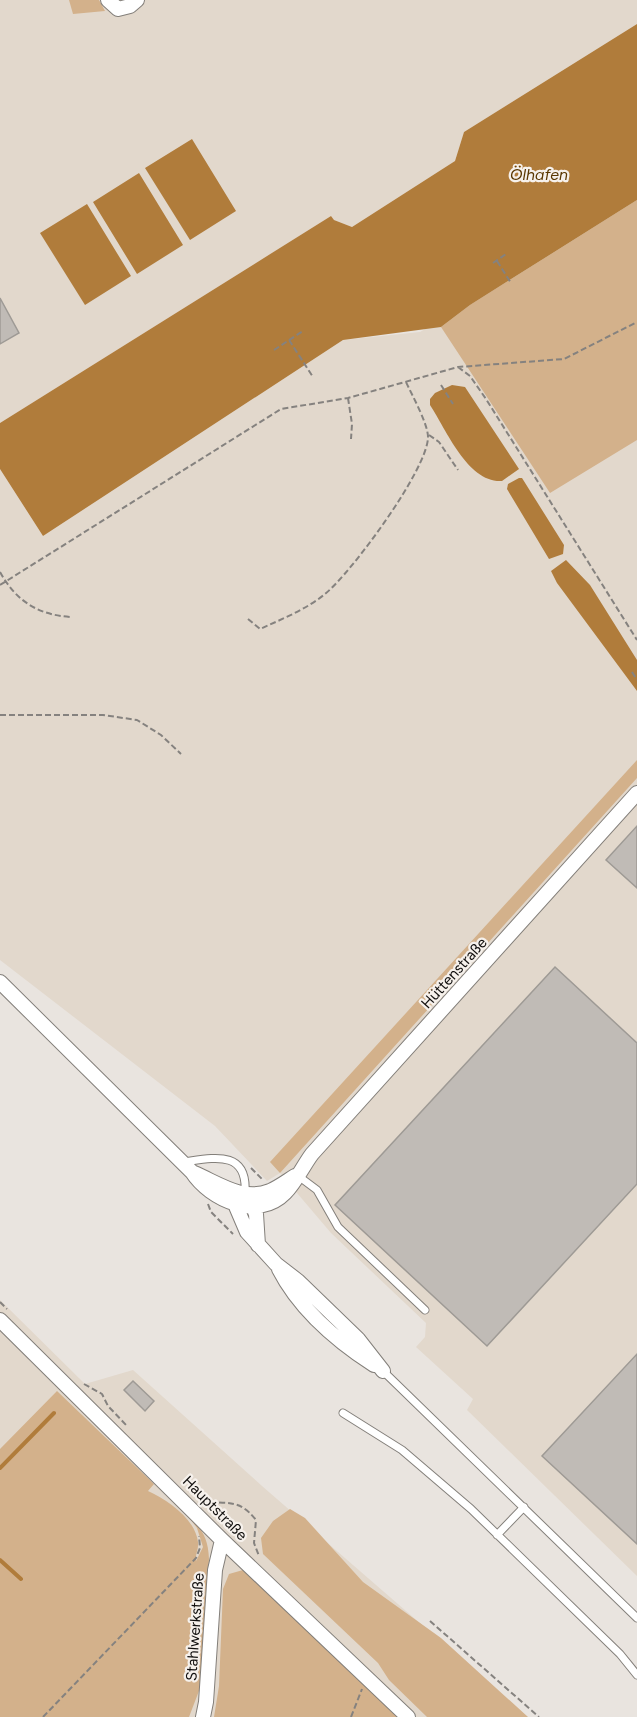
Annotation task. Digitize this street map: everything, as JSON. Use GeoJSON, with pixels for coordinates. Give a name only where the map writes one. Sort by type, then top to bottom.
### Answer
{"type":"FeatureCollection","features":[{"type":"Feature","properties":{"kind":"street"},"geometry":{"type":"LineString","coordinates":[[108,0],[118,9],[130,6],[137,0]]}},
{"type":"Feature","properties":{"kind":"street","name":"Hüttenstraße"},"geometry":{"type":"LineString","coordinates":[[0,982],[192,1172],[200,1185],[217,1197],[235,1204],[270,1203],[279,1198],[325,1139],[637,794]]}},
{"type":"Feature","properties":{"kind":"street","name":"Hüttenstraße"},"geometry":{"type":"LineString","coordinates":[[192,1172],[223,1187],[245,1193],[271,1191],[297,1175]]}},
{"type":"Feature","properties":{"kind":"street"},"geometry":{"type":"LineString","coordinates":[[245,1193],[254,1205],[258,1245]]}},
{"type":"Feature","properties":{"kind":"street"},"geometry":{"type":"LineString","coordinates":[[235,1204],[247,1232],[276,1264],[291,1292],[350,1349],[383,1371]]}},
{"type":"Feature","properties":{"kind":"street","name":"Hauptstraße"},"geometry":{"type":"LineString","coordinates":[[0,1320],[222,1540],[408,1717]]}},
{"type":"Feature","properties":{"kind":"street","name":"Stahlwerkstraße"},"geometry":{"type":"LineString","coordinates":[[203,1717],[215,1570],[222,1540]]}},
{"type":"Feature","properties":{"kind":"lane"},"geometry":{"type":"LineString","coordinates":[[182,1162],[224,1158],[235,1163],[243,1172],[245,1193]]}},
{"type":"Feature","properties":{"kind":"lane"},"geometry":{"type":"LineString","coordinates":[[297,1175],[317,1190],[338,1227],[425,1310]]}},
{"type":"Feature","properties":{"kind":"lane"},"geometry":{"type":"LineString","coordinates":[[383,1371],[637,1618]]}},
{"type":"Feature","properties":{"kind":"lane"},"geometry":{"type":"LineString","coordinates":[[343,1413],[402,1450],[497,1535],[620,1654],[637,1675]]}},
{"type":"Feature","properties":{"kind":"lane"},"geometry":{"type":"LineString","coordinates":[[497,1535],[524,1508]]}},
{"type":"Feature","properties":{"kind":"path"},"geometry":{"type":"LineString","coordinates":[[493,263],[506,254]]}},
{"type":"Feature","properties":{"kind":"path"},"geometry":{"type":"LineString","coordinates":[[496,261],[511,283]]}},
{"type":"Feature","properties":{"kind":"path"},"geometry":{"type":"LineString","coordinates":[[0,585],[281,409],[348,398],[458,367],[564,359],[637,322]]}},
{"type":"Feature","properties":{"kind":"path"},"geometry":{"type":"LineString","coordinates":[[274,350],[303,331]]}},
{"type":"Feature","properties":{"kind":"path"},"geometry":{"type":"LineString","coordinates":[[289,340],[313,377]]}},
{"type":"Feature","properties":{"kind":"path"},"geometry":{"type":"LineString","coordinates":[[458,367],[470,376],[486,399],[637,640]]}},
{"type":"Feature","properties":{"kind":"path"},"geometry":{"type":"LineString","coordinates":[[248,619],[260,628],[295,613],[326,593],[405,494],[427,449],[429,435],[406,381]]}},
{"type":"Feature","properties":{"kind":"path"},"geometry":{"type":"LineString","coordinates":[[441,384],[453,404]]}},
{"type":"Feature","properties":{"kind":"path"},"geometry":{"type":"LineString","coordinates":[[348,398],[352,424],[351,439]]}},
{"type":"Feature","properties":{"kind":"path"},"geometry":{"type":"LineString","coordinates":[[429,435],[439,442],[458,470]]}},
{"type":"Feature","properties":{"kind":"path"},"geometry":{"type":"LineString","coordinates":[[0,572],[5,582],[27,606],[50,616],[70,617]]}},
{"type":"Feature","properties":{"kind":"path"},"geometry":{"type":"LineString","coordinates":[[632,672],[637,680]]}},
{"type":"Feature","properties":{"kind":"path"},"geometry":{"type":"LineString","coordinates":[[0,714],[103,715],[137,720],[161,735],[180,754]]}},
{"type":"Feature","properties":{"kind":"path"},"geometry":{"type":"LineString","coordinates":[[0,1302],[14,1315]]}},
{"type":"Feature","properties":{"kind":"path"},"geometry":{"type":"LineString","coordinates":[[78,1378],[102,1394],[108,1406],[135,1434]]}},
{"type":"Feature","properties":{"kind":"path"},"geometry":{"type":"LineString","coordinates":[[194,1495],[201,1502],[240,1504],[249,1512],[256,1520],[254,1543],[260,1558]]}},
{"type":"Feature","properties":{"kind":"path"},"geometry":{"type":"LineString","coordinates":[[43,1717],[196,1558],[200,1548],[195,1530]]}},
{"type":"Feature","properties":{"kind":"path"},"geometry":{"type":"LineString","coordinates":[[430,1621],[539,1717]]}},
{"type":"Feature","properties":{"kind":"path"},"geometry":{"type":"LineString","coordinates":[[351,1717],[368,1678]]}},
{"type":"Feature","properties":{"kind":"shaded area"},"geometry":{"type":"Polygon","coordinates":[[[0,0],[637,0],[637,24],[464,132],[455,161],[352,227],[334,220],[331,216],[0,423],[0,0]]]}},
{"type":"Feature","properties":{"kind":"shaded area"},"geometry":{"type":"Polygon","coordinates":[[[69,0],[99,0],[105,11],[73,14],[69,0]]]}},
{"type":"Feature","properties":{"kind":"shaded area"},"geometry":{"type":"Polygon","coordinates":[[[637,200],[637,1576],[467,1410],[473,1399],[416,1347],[425,1337],[426,1323],[331,1233],[280,1173],[267,1181],[215,1126],[0,960],[0,469],[43,536],[343,340],[420,332],[531,268],[637,200]]]}},
{"type":"Feature","properties":{"kind":"shaded area"},"geometry":{"type":"Polygon","coordinates":[[[637,200],[637,440],[550,493],[441,327],[470,305],[637,200]]]}},
{"type":"Feature","properties":{"kind":"shaded area"},"geometry":{"type":"Polygon","coordinates":[[[637,760],[637,778],[280,1173],[270,1162],[637,760]]]}},
{"type":"Feature","properties":{"kind":"shaded area"},"geometry":{"type":"Polygon","coordinates":[[[0,1300],[85,1384],[133,1370],[262,1486],[528,1717],[0,1717],[0,1300]]]}},
{"type":"Feature","properties":{"kind":"shaded area"},"geometry":{"type":"Polygon","coordinates":[[[57,1391],[154,1484],[148,1491],[179,1511],[192,1525],[198,1542],[196,1561],[203,1547],[197,1528],[188,1516],[201,1530],[206,1540],[209,1559],[202,1683],[189,1717],[0,1717],[0,1449],[57,1391]]]}},
{"type":"Feature","properties":{"kind":"shaded area"},"geometry":{"type":"Polygon","coordinates":[[[290,1509],[305,1518],[363,1582],[441,1638],[528,1717],[427,1717],[389,1680],[378,1663],[263,1554],[261,1538],[273,1521],[290,1509]]]}},
{"type":"Feature","properties":{"kind":"shaded area"},"geometry":{"type":"Polygon","coordinates":[[[243,1570],[250,1573],[403,1717],[214,1717],[219,1686],[223,1589],[229,1574],[243,1570]]]}},
{"type":"Feature","properties":{"kind":"water","name":"Ölhafen"},"geometry":{"type":"Polygon","coordinates":[[[637,24],[637,200],[470,305],[441,327],[343,340],[43,536],[0,469],[0,423],[331,216],[334,220],[352,227],[455,161],[464,132],[637,24]]]}},
{"type":"Feature","properties":{"kind":"water"},"geometry":{"type":"Polygon","coordinates":[[[192,139],[236,211],[190,240],[145,168],[192,139]]]}},
{"type":"Feature","properties":{"kind":"water"},"geometry":{"type":"Polygon","coordinates":[[[139,173],[183,245],[137,274],[93,202],[139,173]]]}},
{"type":"Feature","properties":{"kind":"water"},"geometry":{"type":"Polygon","coordinates":[[[87,204],[131,276],[85,305],[40,233],[87,204]]]}},
{"type":"Feature","properties":{"kind":"water"},"geometry":{"type":"Polygon","coordinates":[[[452,385],[465,387],[519,469],[502,481],[479,474],[469,465],[451,441],[430,405],[430,399],[435,393],[452,385]]]}},
{"type":"Feature","properties":{"kind":"water"},"geometry":{"type":"Polygon","coordinates":[[[522,478],[564,545],[563,554],[549,559],[507,489],[508,484],[522,478]]]}},
{"type":"Feature","properties":{"kind":"water"},"geometry":{"type":"Polygon","coordinates":[[[566,560],[590,585],[637,660],[637,691],[557,583],[551,571],[566,560]]]}},
{"type":"Feature","properties":{"kind":"building"},"geometry":{"type":"Polygon","coordinates":[[[0,298],[19,333],[0,344],[0,298]]]}},
{"type":"Feature","properties":{"kind":"building"},"geometry":{"type":"Polygon","coordinates":[[[637,826],[637,888],[606,860],[637,826]]]}},
{"type":"Feature","properties":{"kind":"building"},"geometry":{"type":"Polygon","coordinates":[[[555,967],[637,1043],[637,1184],[487,1346],[335,1205],[555,967]]]}},
{"type":"Feature","properties":{"kind":"building"},"geometry":{"type":"Polygon","coordinates":[[[637,1354],[637,1544],[542,1456],[637,1354]]]}},
{"type":"Feature","properties":{"kind":"building"},"geometry":{"type":"Polygon","coordinates":[[[133,1381],[154,1401],[145,1411],[124,1390],[133,1381]]]}},
{"type":"Feature","properties":{"kind":"waterway"},"geometry":{"type":"LineString","coordinates":[[0,1468],[54,1413]]}},
{"type":"Feature","properties":{"kind":"waterway"},"geometry":{"type":"LineString","coordinates":[[0,1560],[21,1579]]}}]}
